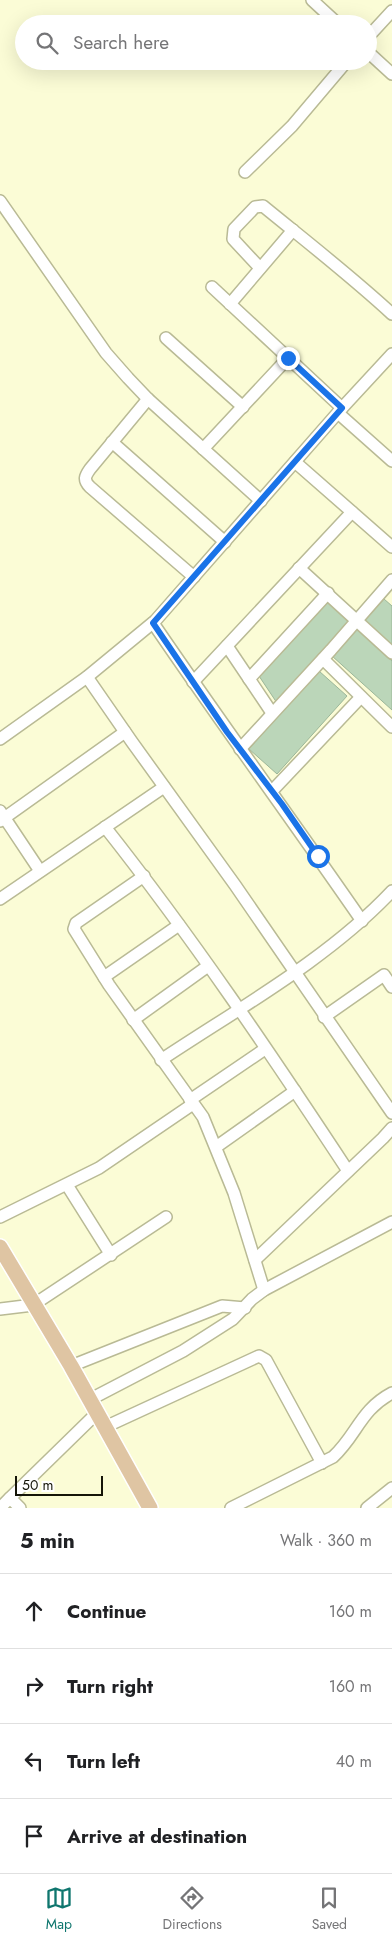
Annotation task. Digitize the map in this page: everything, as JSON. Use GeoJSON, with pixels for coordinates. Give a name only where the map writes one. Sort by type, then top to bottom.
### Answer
{"type":"FeatureCollection","features":[{"type":"Feature","properties":{"kind":"main road"},"geometry":{"type":"LineString","coordinates":[[0,1247],[71,1366],[150,1508]]}},
{"type":"Feature","properties":{"kind":"street"},"geometry":{"type":"LineString","coordinates":[[312,0],[328,15]]}},
{"type":"Feature","properties":{"kind":"street"},"geometry":{"type":"LineString","coordinates":[[377,27],[392,10]]}},
{"type":"Feature","properties":{"kind":"street"},"geometry":{"type":"LineString","coordinates":[[377,60],[392,74]]}},
{"type":"Feature","properties":{"kind":"street"},"geometry":{"type":"LineString","coordinates":[[245,172],[292,126],[339,70]]}},
{"type":"Feature","properties":{"kind":"street"},"geometry":{"type":"LineString","coordinates":[[0,201],[106,353],[148,399],[261,501]]}},
{"type":"Feature","properties":{"kind":"street"},"geometry":{"type":"LineString","coordinates":[[260,268],[233,239],[234,229],[255,207],[263,206],[369,292],[392,314]]}},
{"type":"Feature","properties":{"kind":"street"},"geometry":{"type":"LineString","coordinates":[[230,304],[293,230]]}},
{"type":"Feature","properties":{"kind":"street"},"geometry":{"type":"LineString","coordinates":[[212,287],[288,358],[392,461]]}},
{"type":"Feature","properties":{"kind":"street"},"geometry":{"type":"LineString","coordinates":[[166,338],[242,407]]}},
{"type":"Feature","properties":{"kind":"street"},"geometry":{"type":"LineString","coordinates":[[0,739],[87,677],[153,623],[340,410],[392,354]]}},
{"type":"Feature","properties":{"kind":"street"},"geometry":{"type":"LineString","coordinates":[[203,449],[288,358]]}},
{"type":"Feature","properties":{"kind":"street"},"geometry":{"type":"LineString","coordinates":[[148,399],[86,475],[87,484],[194,577]]}},
{"type":"Feature","properties":{"kind":"street"},"geometry":{"type":"LineString","coordinates":[[112,442],[225,542]]}},
{"type":"Feature","properties":{"kind":"street"},"geometry":{"type":"LineString","coordinates":[[295,462],[392,547]]}},
{"type":"Feature","properties":{"kind":"street"},"geometry":{"type":"LineString","coordinates":[[193,682],[352,512]]}},
{"type":"Feature","properties":{"kind":"street"},"geometry":{"type":"LineString","coordinates":[[299,568],[392,653]]}},
{"type":"Feature","properties":{"kind":"street"},"geometry":{"type":"LineString","coordinates":[[240,748],[323,659],[392,580]]}},
{"type":"Feature","properties":{"kind":"street"},"geometry":{"type":"LineString","coordinates":[[383,591],[392,599]]}},
{"type":"Feature","properties":{"kind":"street"},"geometry":{"type":"LineString","coordinates":[[249,678],[328,594]]}},
{"type":"Feature","properties":{"kind":"street"},"geometry":{"type":"LineString","coordinates":[[153,623],[362,922]]}},
{"type":"Feature","properties":{"kind":"street"},"geometry":{"type":"LineString","coordinates":[[227,646],[272,713]]}},
{"type":"Feature","properties":{"kind":"street"},"geometry":{"type":"LineString","coordinates":[[323,659],[392,727]]}},
{"type":"Feature","properties":{"kind":"street"},"geometry":{"type":"LineString","coordinates":[[87,677],[235,885],[324,1017],[392,1113]]}},
{"type":"Feature","properties":{"kind":"street"},"geometry":{"type":"LineString","coordinates":[[272,791],[361,697]]}},
{"type":"Feature","properties":{"kind":"street"},"geometry":{"type":"LineString","coordinates":[[40,871],[1,817],[126,732]]}},
{"type":"Feature","properties":{"kind":"street"},"geometry":{"type":"LineString","coordinates":[[0,899],[164,787]]}},
{"type":"Feature","properties":{"kind":"street"},"geometry":{"type":"LineString","coordinates":[[105,827],[144,876],[208,966],[348,1171]]}},
{"type":"Feature","properties":{"kind":"street"},"geometry":{"type":"LineString","coordinates":[[144,876],[76,923],[74,926],[75,932],[133,1020],[203,1118],[234,1193],[264,1290]]}},
{"type":"Feature","properties":{"kind":"street"},"geometry":{"type":"LineString","coordinates":[[161,1060],[294,972],[362,922],[392,891]]}},
{"type":"Feature","properties":{"kind":"street"},"geometry":{"type":"LineString","coordinates":[[104,977],[179,925]]}},
{"type":"Feature","properties":{"kind":"street"},"geometry":{"type":"LineString","coordinates":[[133,1020],[208,966]]}},
{"type":"Feature","properties":{"kind":"street"},"geometry":{"type":"LineString","coordinates":[[324,1017],[388,971],[392,987]]}},
{"type":"Feature","properties":{"kind":"street"},"geometry":{"type":"LineString","coordinates":[[0,1217],[99,1168],[266,1049]]}},
{"type":"Feature","properties":{"kind":"street"},"geometry":{"type":"LineString","coordinates":[[216,1147],[295,1091]]}},
{"type":"Feature","properties":{"kind":"street"},"geometry":{"type":"LineString","coordinates":[[255,1260],[392,1128]]}},
{"type":"Feature","properties":{"kind":"street"},"geometry":{"type":"LineString","coordinates":[[67,1185],[111,1254]]}},
{"type":"Feature","properties":{"kind":"street"},"geometry":{"type":"LineString","coordinates":[[0,1309],[33,1305],[166,1216]]}},
{"type":"Feature","properties":{"kind":"street"},"geometry":{"type":"LineString","coordinates":[[0,1508],[93,1406],[233,1319],[252,1299],[264,1290],[392,1222]]}},
{"type":"Feature","properties":{"kind":"street"},"geometry":{"type":"LineString","coordinates":[[71,1366],[162,1328],[222,1306],[245,1308]]}},
{"type":"Feature","properties":{"kind":"street"},"geometry":{"type":"LineString","coordinates":[[105,1427],[259,1356],[266,1360],[322,1463]]}},
{"type":"Feature","properties":{"kind":"street"},"geometry":{"type":"LineString","coordinates":[[231,1508],[333,1457],[378,1400],[392,1393]]}},
{"type":"Feature","properties":{"kind":"street"},"geometry":{"type":"LineString","coordinates":[[366,1508],[392,1488]]}},
{"type":"Feature","properties":{"kind":"street"},"geometry":{"type":"LineString","coordinates":[[10,1498],[20,1508]]}},
{"type":"Feature","properties":{"kind":"building"},"geometry":{"type":"Polygon","coordinates":[[[331,597],[354,618],[277,703],[259,676],[331,597]]]}},
{"type":"Feature","properties":{"kind":"building"},"geometry":{"type":"Polygon","coordinates":[[[384,599],[392,606],[392,648],[363,622],[384,599]]]}},
{"type":"Feature","properties":{"kind":"building"},"geometry":{"type":"Polygon","coordinates":[[[357,629],[392,661],[392,710],[332,656],[357,629]]]}},
{"type":"Feature","properties":{"kind":"building"},"geometry":{"type":"Polygon","coordinates":[[[319,671],[347,696],[277,774],[249,749],[319,671]]]}},
{"type":"Feature","properties":{"kind":"route"},"geometry":{"type":"LineString","coordinates":[[288,358],[342,408],[153,623],[227,732],[282,804],[318,856]]}}]}
